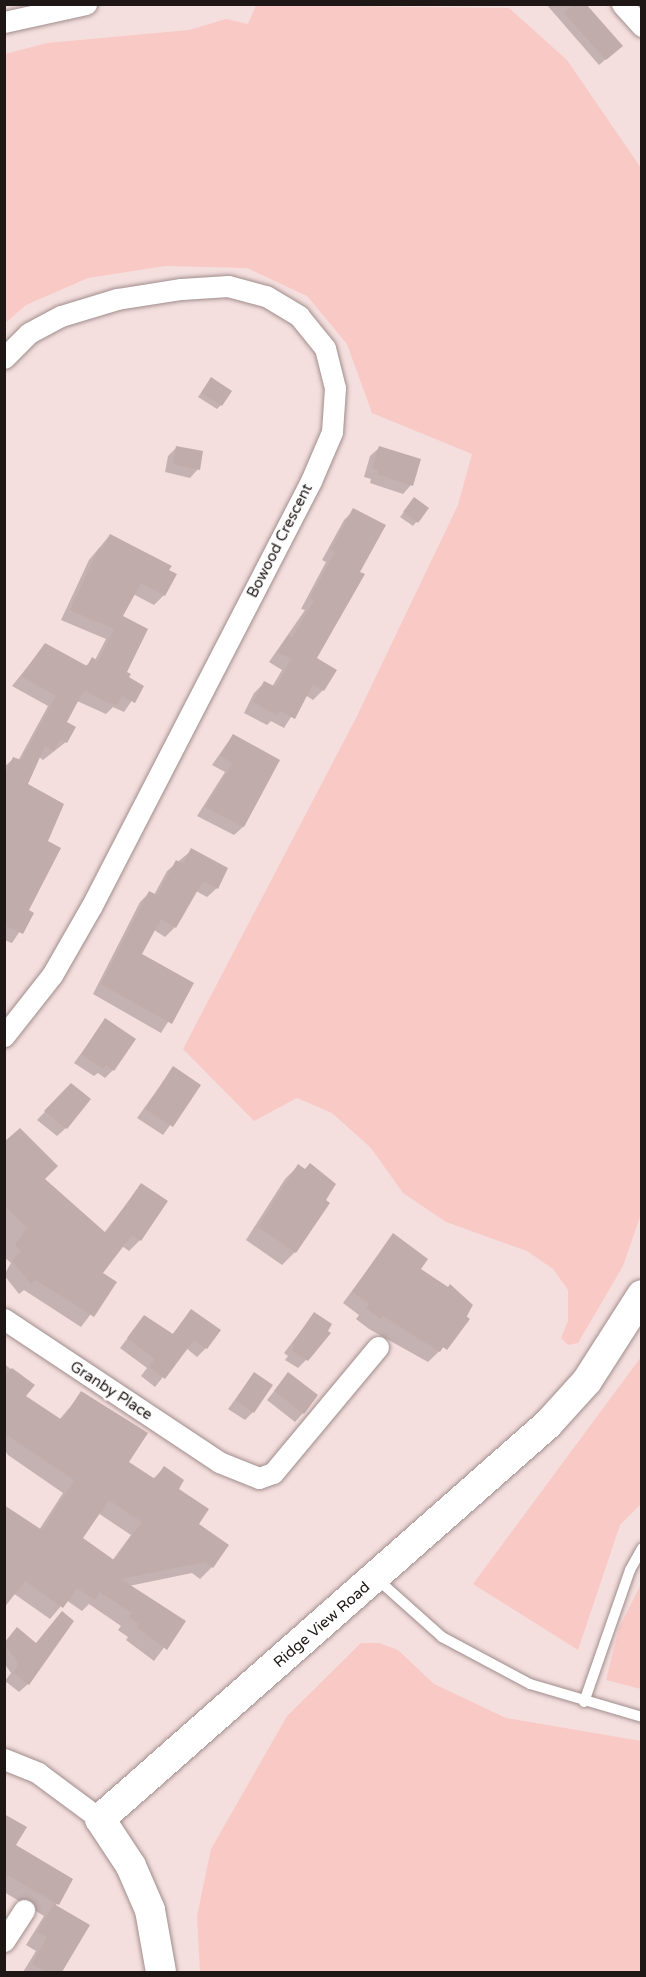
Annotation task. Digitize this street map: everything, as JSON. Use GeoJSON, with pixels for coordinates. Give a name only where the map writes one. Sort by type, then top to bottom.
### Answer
{"type":"FeatureCollection","features":[{"type":"Feature","properties":{"kind":"street"},"geometry":{"type":"LineString","coordinates":[[4,22],[86,4]]}},
{"type":"Feature","properties":{"kind":"street"},"geometry":{"type":"LineString","coordinates":[[622,4],[642,26]]}},
{"type":"Feature","properties":{"kind":"street","name":"Bowood Crescent"},"geometry":{"type":"LineString","coordinates":[[4,358],[29,333],[61,316],[117,299],[181,289],[228,286],[266,296],[299,316],[325,348],[335,388],[332,432],[311,481],[91,907],[52,975],[4,1036]]}},
{"type":"Feature","properties":{"kind":"street","name":"Ridge View Road"},"geometry":{"type":"LineString","coordinates":[[100,1819],[548,1424],[587,1380],[642,1295]]}},
{"type":"Feature","properties":{"kind":"street","name":"Granby Place"},"geometry":{"type":"LineString","coordinates":[[4,1319],[219,1462],[246,1476],[259,1478],[273,1473],[378,1347]]}},
{"type":"Feature","properties":{"kind":"street"},"geometry":{"type":"LineString","coordinates":[[4,1759],[38,1773],[100,1819],[131,1866],[150,1910],[161,1972]]}},
{"type":"Feature","properties":{"kind":"street"},"geometry":{"type":"LineString","coordinates":[[4,1941],[24,1911]]}},
{"type":"Feature","properties":{"kind":"lane"},"geometry":{"type":"LineString","coordinates":[[584,1702],[630,1570],[642,1548]]}},
{"type":"Feature","properties":{"kind":"lane"},"geometry":{"type":"LineString","coordinates":[[376,1578],[442,1637],[530,1684],[642,1718]]}},
{"type":"Feature","properties":{"kind":"shaded area"},"geometry":{"type":"Polygon","coordinates":[[[256,5],[509,8],[567,60],[641,168],[641,1214],[623,1266],[578,1343],[568,1345],[561,1338],[568,1321],[568,1290],[553,1269],[527,1251],[446,1222],[403,1193],[371,1148],[332,1113],[297,1098],[254,1121],[183,1049],[356,718],[458,505],[472,454],[372,413],[347,344],[307,296],[247,268],[165,266],[88,278],[26,305],[5,323],[5,54],[47,43],[189,30],[226,19],[248,24],[256,5]]]}},
{"type":"Feature","properties":{"kind":"shaded area"},"geometry":{"type":"Polygon","coordinates":[[[641,1357],[641,1504],[620,1525],[578,1650],[473,1584],[641,1357]]]}},
{"type":"Feature","properties":{"kind":"shaded area"},"geometry":{"type":"Polygon","coordinates":[[[641,1584],[641,1689],[606,1680],[619,1628],[641,1584]]]}},
{"type":"Feature","properties":{"kind":"shaded area"},"geometry":{"type":"Polygon","coordinates":[[[361,1643],[379,1643],[398,1650],[434,1684],[506,1718],[641,1741],[641,1972],[200,1972],[197,1916],[211,1849],[287,1716],[361,1643]]]}},
{"type":"Feature","properties":{"kind":"building"},"geometry":{"type":"Polygon","coordinates":[[[574,4],[586,4],[623,46],[606,60],[564,13],[574,4]]]}},
{"type":"Feature","properties":{"kind":"building"},"geometry":{"type":"Polygon","coordinates":[[[211,377],[232,391],[222,406],[201,393],[211,377]]]}},
{"type":"Feature","properties":{"kind":"building"},"geometry":{"type":"Polygon","coordinates":[[[176,446],[203,451],[200,470],[173,464],[176,446]]]}},
{"type":"Feature","properties":{"kind":"building"},"geometry":{"type":"Polygon","coordinates":[[[379,446],[421,459],[413,486],[377,474],[379,470],[372,468],[379,446]]]}},
{"type":"Feature","properties":{"kind":"building"},"geometry":{"type":"Polygon","coordinates":[[[414,497],[429,508],[418,523],[403,512],[414,497]]]}},
{"type":"Feature","properties":{"kind":"building"},"geometry":{"type":"Polygon","coordinates":[[[353,508],[386,525],[360,572],[365,574],[317,658],[337,670],[324,691],[313,684],[295,719],[280,711],[278,716],[253,702],[264,681],[276,687],[291,659],[278,652],[288,635],[292,638],[314,600],[310,598],[335,552],[331,549],[353,508]]]}},
{"type":"Feature","properties":{"kind":"building"},"geometry":{"type":"Polygon","coordinates":[[[110,534],[172,566],[169,570],[177,574],[165,596],[141,583],[123,616],[148,629],[127,672],[131,674],[129,677],[144,686],[135,703],[122,696],[117,705],[106,702],[84,690],[67,722],[76,727],[67,743],[60,739],[54,751],[45,746],[28,784],[64,804],[48,841],[61,848],[29,910],[34,913],[23,934],[4,925],[4,776],[13,757],[21,760],[56,696],[21,676],[45,643],[87,666],[92,657],[98,661],[114,629],[70,610],[99,548],[102,550],[110,534]]]}},
{"type":"Feature","properties":{"kind":"building"},"geometry":{"type":"Polygon","coordinates":[[[233,734],[280,760],[244,827],[205,807],[233,763],[220,756],[233,734]]]}},
{"type":"Feature","properties":{"kind":"building"},"geometry":{"type":"Polygon","coordinates":[[[191,848],[228,868],[218,889],[203,881],[176,928],[161,919],[142,954],[194,983],[172,1024],[101,984],[149,891],[157,895],[176,860],[183,864],[191,848]]]}},
{"type":"Feature","properties":{"kind":"building"},"geometry":{"type":"Polygon","coordinates":[[[105,1018],[136,1039],[114,1071],[106,1065],[103,1069],[81,1054],[105,1018]]]}},
{"type":"Feature","properties":{"kind":"building"},"geometry":{"type":"Polygon","coordinates":[[[173,1066],[201,1085],[173,1127],[145,1109],[173,1066]]]}},
{"type":"Feature","properties":{"kind":"building"},"geometry":{"type":"Polygon","coordinates":[[[71,1083],[91,1099],[67,1129],[44,1111],[71,1083]]]}},
{"type":"Feature","properties":{"kind":"building"},"geometry":{"type":"Polygon","coordinates":[[[20,1128],[58,1166],[45,1179],[106,1233],[141,1183],[168,1201],[141,1241],[132,1235],[103,1273],[117,1282],[94,1317],[36,1280],[31,1284],[12,1261],[21,1251],[15,1245],[27,1228],[4,1205],[4,1142],[20,1128]]]}},
{"type":"Feature","properties":{"kind":"building"},"geometry":{"type":"Polygon","coordinates":[[[310,1163],[336,1184],[326,1200],[330,1203],[296,1253],[258,1227],[298,1164],[305,1169],[310,1163]]]}},
{"type":"Feature","properties":{"kind":"building"},"geometry":{"type":"Polygon","coordinates":[[[393,1233],[428,1259],[421,1269],[448,1287],[450,1284],[473,1305],[466,1316],[470,1319],[447,1350],[443,1347],[440,1352],[383,1316],[381,1319],[366,1308],[369,1303],[352,1292],[393,1233]]]}},
{"type":"Feature","properties":{"kind":"building"},"geometry":{"type":"Polygon","coordinates":[[[191,1309],[221,1330],[207,1349],[194,1340],[165,1379],[149,1367],[155,1359],[127,1338],[144,1315],[173,1334],[191,1309]]]}},
{"type":"Feature","properties":{"kind":"building"},"geometry":{"type":"Polygon","coordinates":[[[314,1312],[332,1324],[328,1331],[331,1333],[308,1361],[292,1351],[295,1346],[292,1344],[314,1312]]]}},
{"type":"Feature","properties":{"kind":"building"},"geometry":{"type":"Polygon","coordinates":[[[12,1368],[35,1385],[26,1396],[62,1420],[81,1391],[148,1433],[129,1462],[155,1479],[164,1466],[184,1480],[179,1489],[209,1509],[199,1524],[229,1545],[213,1568],[205,1562],[121,1579],[186,1621],[167,1650],[137,1627],[139,1624],[129,1617],[132,1613],[100,1592],[95,1600],[77,1588],[63,1608],[25,1581],[4,1608],[4,1505],[42,1530],[74,1480],[4,1433],[4,1378],[12,1368]],[[109,1500],[83,1538],[114,1560],[142,1522],[109,1500]]]}},
{"type":"Feature","properties":{"kind":"building"},"geometry":{"type":"Polygon","coordinates":[[[254,1372],[273,1385],[254,1413],[235,1400],[254,1372]]]}},
{"type":"Feature","properties":{"kind":"building"},"geometry":{"type":"Polygon","coordinates":[[[288,1372],[318,1395],[304,1414],[274,1391],[288,1372]]]}},
{"type":"Feature","properties":{"kind":"building"},"geometry":{"type":"Polygon","coordinates":[[[62,1611],[74,1621],[29,1685],[13,1672],[19,1664],[4,1643],[17,1627],[36,1643],[62,1611]]]}},
{"type":"Feature","properties":{"kind":"building"},"geometry":{"type":"Polygon","coordinates":[[[4,1814],[27,1827],[16,1845],[73,1879],[59,1905],[4,1873],[4,1814]]]}},
{"type":"Feature","properties":{"kind":"building"},"geometry":{"type":"Polygon","coordinates":[[[54,1904],[90,1925],[62,1972],[46,1972],[32,1964],[47,1937],[37,1932],[54,1904]]]}}]}
